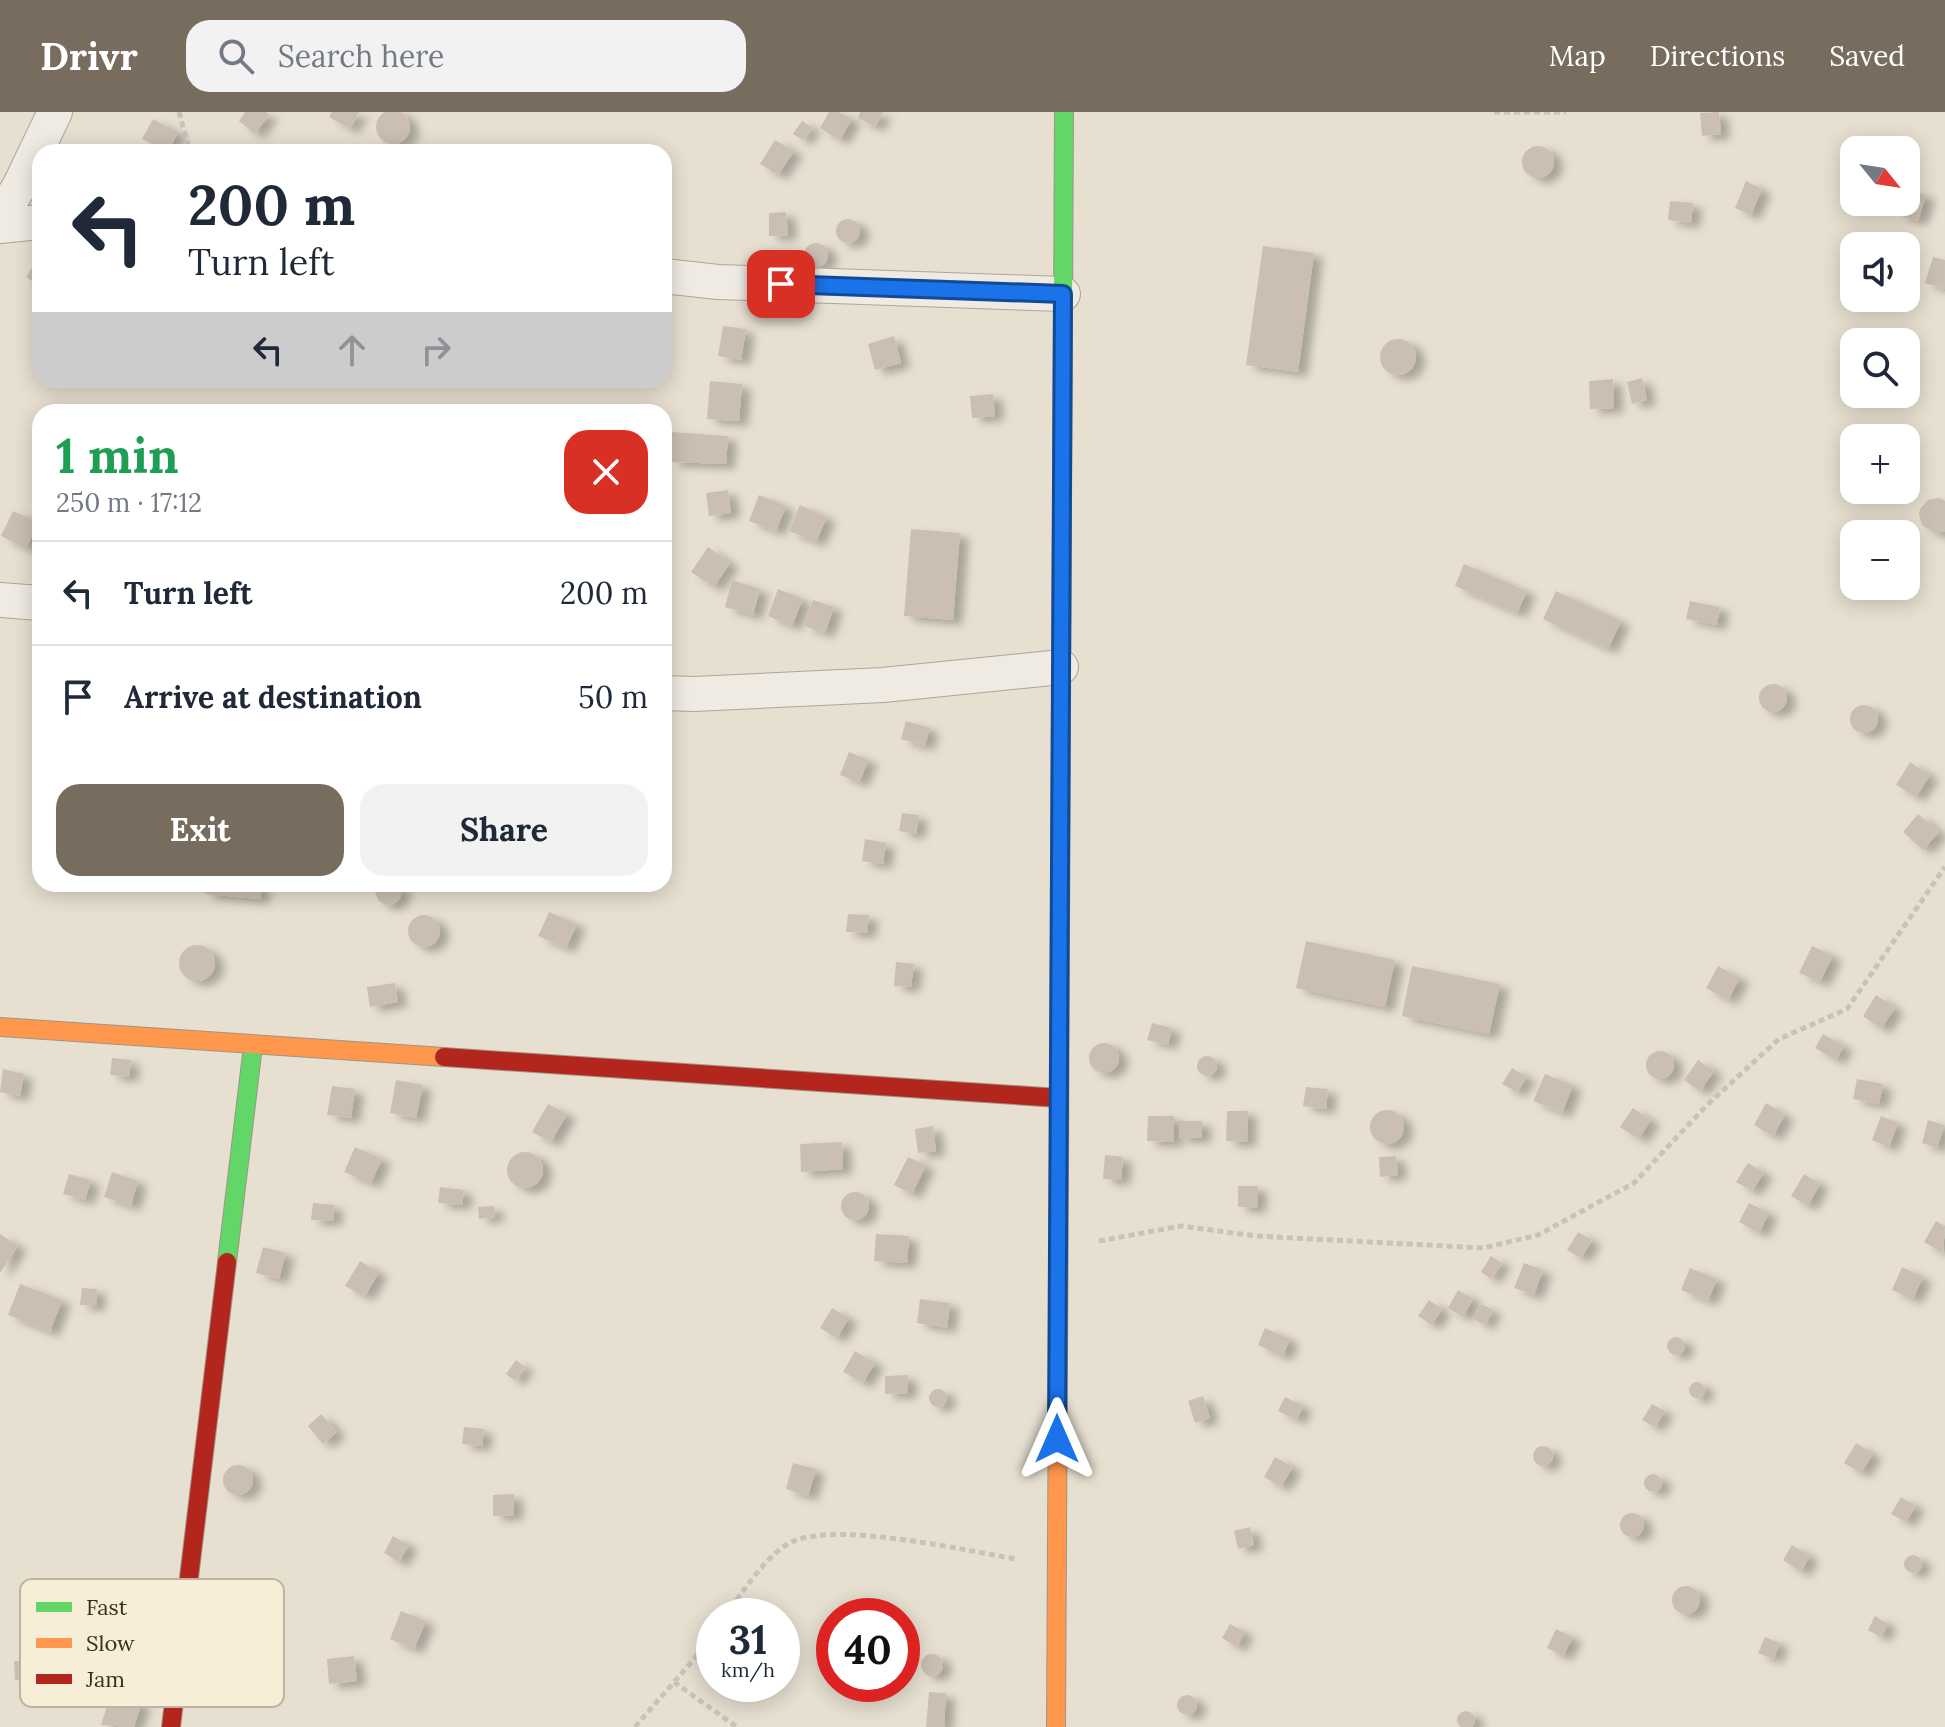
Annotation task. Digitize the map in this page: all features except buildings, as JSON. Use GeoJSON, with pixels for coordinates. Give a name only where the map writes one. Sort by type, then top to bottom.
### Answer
{"type":"FeatureCollection","features":[{"type":"Feature","properties":{"kind":"street"},"geometry":{"type":"LineString","coordinates":[[40,144],[55,112]]}},
{"type":"Feature","properties":{"kind":"street"},"geometry":{"type":"LineString","coordinates":[[1056,1727],[1064,112]]}},
{"type":"Feature","properties":{"kind":"street"},"geometry":{"type":"LineString","coordinates":[[0,219],[32,160]]}},
{"type":"Feature","properties":{"kind":"street"},"geometry":{"type":"LineString","coordinates":[[0,226],[32,223]]}},
{"type":"Feature","properties":{"kind":"street"},"geometry":{"type":"LineString","coordinates":[[672,277],[718,282],[1063,294]]}},
{"type":"Feature","properties":{"kind":"street"},"geometry":{"type":"LineString","coordinates":[[0,600],[32,602]]}},
{"type":"Feature","properties":{"kind":"street"},"geometry":{"type":"LineString","coordinates":[[672,693],[883,685],[1061,667]]}},
{"type":"Feature","properties":{"kind":"street"},"geometry":{"type":"LineString","coordinates":[[0,1027],[1059,1098]]}},
{"type":"Feature","properties":{"kind":"street"},"geometry":{"type":"LineString","coordinates":[[189,1579],[253,1046]]}},
{"type":"Feature","properties":{"kind":"street"},"geometry":{"type":"LineString","coordinates":[[171,1727],[173,1707]]}},
{"type":"Feature","properties":{"kind":"path"},"geometry":{"type":"LineString","coordinates":[[179,112],[188,144]]}},
{"type":"Feature","properties":{"kind":"path"},"geometry":{"type":"LineString","coordinates":[[1494,112],[1566,112]]}},
{"type":"Feature","properties":{"kind":"path"},"geometry":{"type":"LineString","coordinates":[[1058,1248],[1181,1226],[1256,1236],[1483,1248],[1538,1235],[1634,1183],[1707,1105],[1779,1039],[1847,1009],[1945,867]]}},
{"type":"Feature","properties":{"kind":"path"},"geometry":{"type":"LineString","coordinates":[[739,1598],[767,1561],[794,1541],[835,1534],[935,1545],[1057,1566]]}},
{"type":"Feature","properties":{"kind":"path"},"geometry":{"type":"LineString","coordinates":[[635,1727],[696,1654]]}},
{"type":"Feature","properties":{"kind":"path"},"geometry":{"type":"LineString","coordinates":[[674,1682],[737,1727]]}},
{"type":"Feature","properties":{"kind":"traffic: fast"},"geometry":{"type":"LineString","coordinates":[[1061,704],[1064,112]]}},
{"type":"Feature","properties":{"kind":"traffic: fast"},"geometry":{"type":"LineString","coordinates":[[227,1262],[253,1046]]}},
{"type":"Feature","properties":{"kind":"traffic: slow"},"geometry":{"type":"LineString","coordinates":[[0,1027],[444,1057]]}},
{"type":"Feature","properties":{"kind":"traffic: slow"},"geometry":{"type":"LineString","coordinates":[[1056,1727],[1059,1176]]}},
{"type":"Feature","properties":{"kind":"traffic: jam"},"geometry":{"type":"LineString","coordinates":[[1059,1176],[1061,704]]}},
{"type":"Feature","properties":{"kind":"traffic: jam"},"geometry":{"type":"LineString","coordinates":[[444,1057],[1059,1098]]}},
{"type":"Feature","properties":{"kind":"traffic: jam"},"geometry":{"type":"LineString","coordinates":[[189,1579],[227,1262]]}},
{"type":"Feature","properties":{"kind":"traffic: jam"},"geometry":{"type":"LineString","coordinates":[[171,1727],[173,1707]]}},
{"type":"Feature","properties":{"kind":"route"},"geometry":{"type":"LineString","coordinates":[[781,284],[1063,294],[1057,1439]]}}]}
